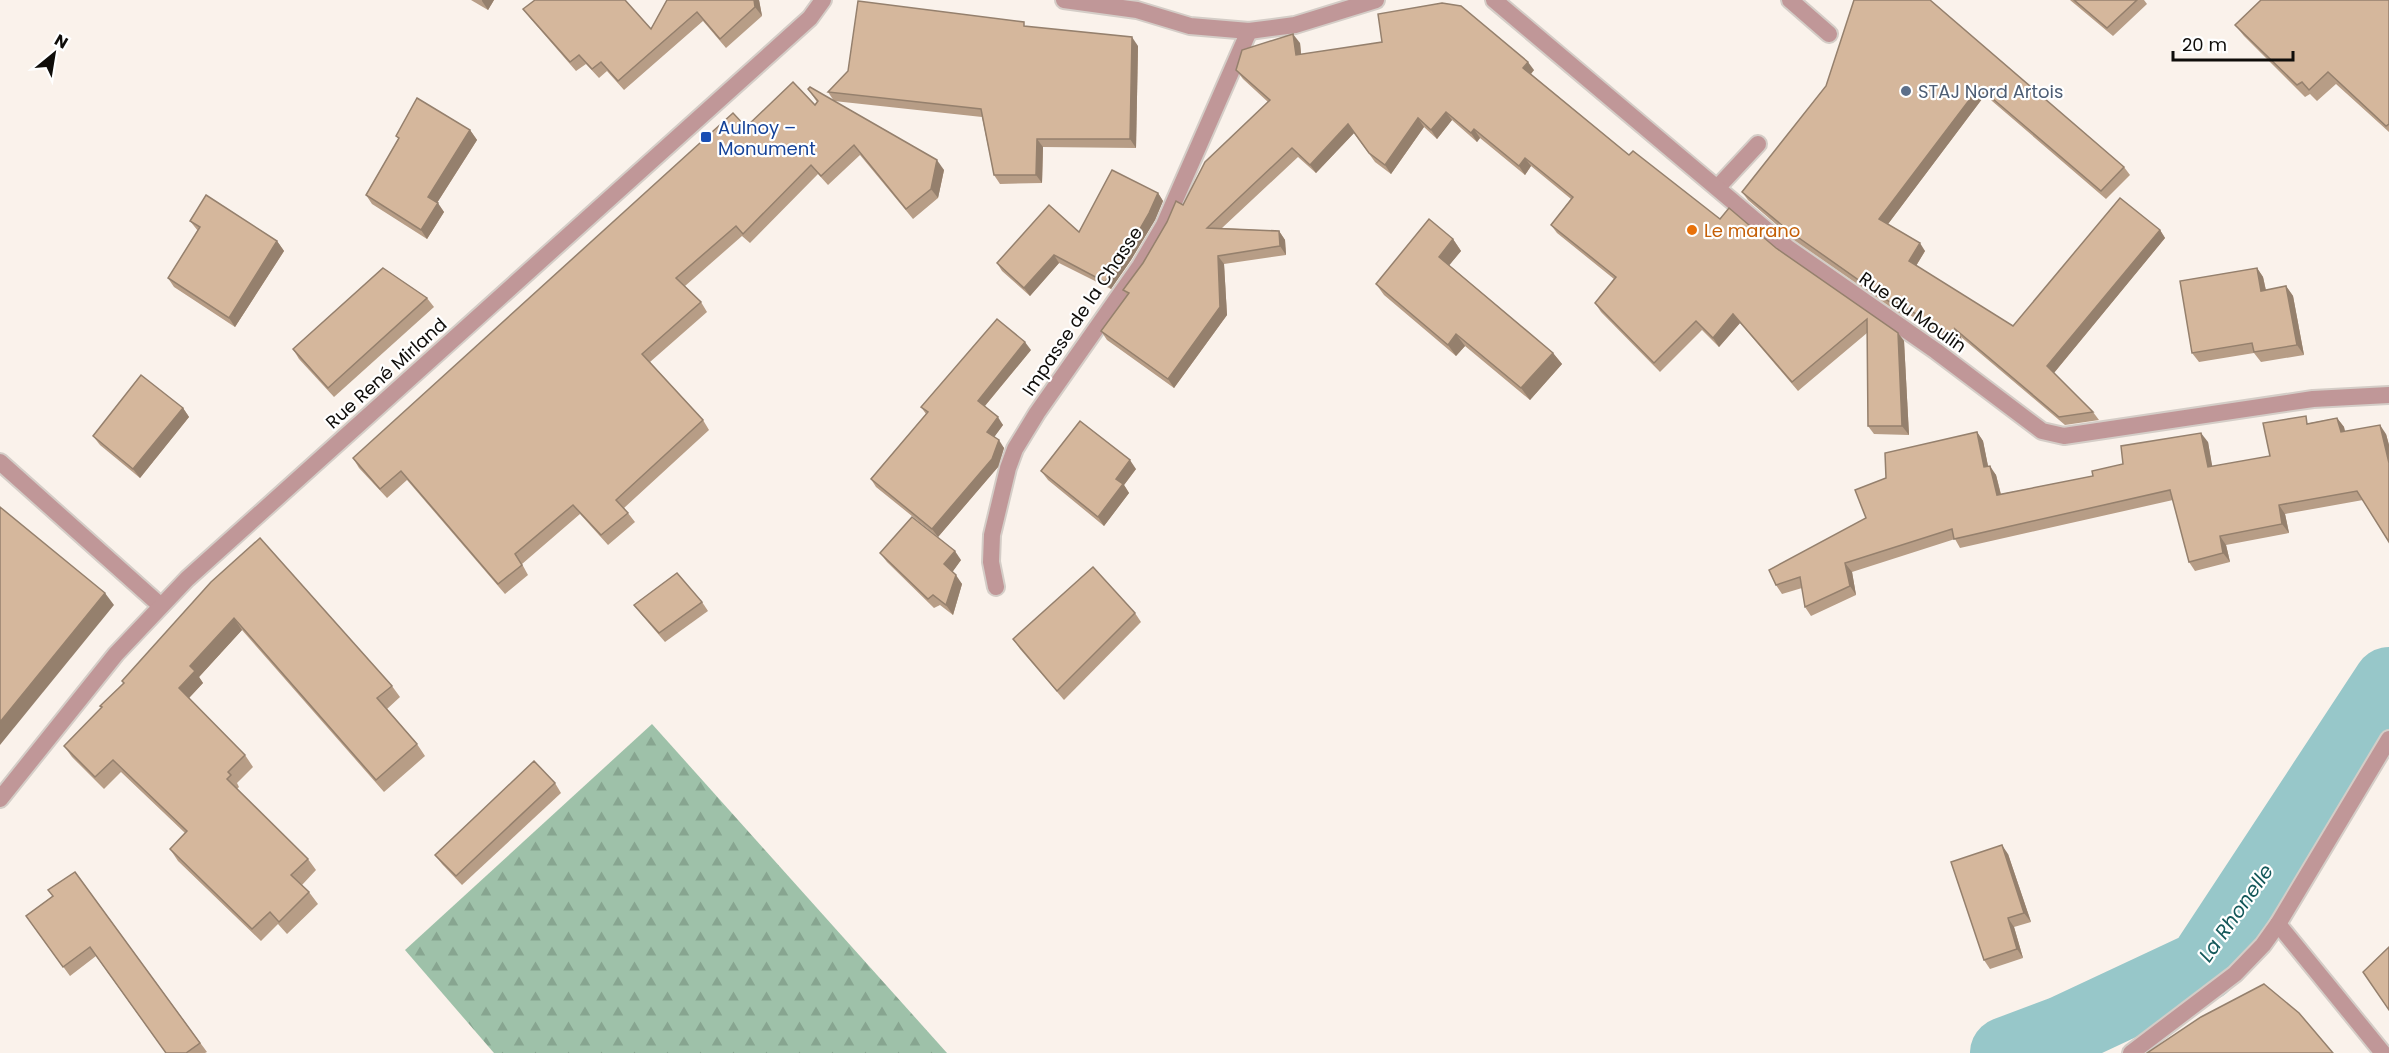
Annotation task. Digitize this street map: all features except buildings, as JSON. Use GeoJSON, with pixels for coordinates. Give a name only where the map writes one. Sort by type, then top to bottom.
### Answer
{"type":"FeatureCollection","features":[{"type":"Feature","properties":{"kind":"street","name":"Rue René Mirland"},"geometry":{"type":"LineString","coordinates":[[0,799],[116,654],[187,579],[810,18],[823,0]]}},
{"type":"Feature","properties":{"kind":"street"},"geometry":{"type":"LineString","coordinates":[[1064,0],[1137,10],[1190,26],[1249,31],[1295,25],[1376,0]]}},
{"type":"Feature","properties":{"kind":"street","name":"Rue du Moulin"},"geometry":{"type":"LineString","coordinates":[[1494,0],[1808,264],[1936,351],[2032,425],[2053,435],[2064,436],[2313,399],[2389,395]]}},
{"type":"Feature","properties":{"kind":"street"},"geometry":{"type":"LineString","coordinates":[[1790,0],[1829,34]]}},
{"type":"Feature","properties":{"kind":"street","name":"Impasse de la Chasse"},"geometry":{"type":"LineString","coordinates":[[996,587],[991,562],[992,535],[1008,468],[1016,449],[1037,413],[1153,245],[1164,225],[1249,31]]}},
{"type":"Feature","properties":{"kind":"street"},"geometry":{"type":"LineString","coordinates":[[1718,188],[1758,144]]}},
{"type":"Feature","properties":{"kind":"street"},"geometry":{"type":"LineString","coordinates":[[0,462],[161,606]]}},
{"type":"Feature","properties":{"kind":"street"},"geometry":{"type":"LineString","coordinates":[[2131,1053],[2235,974],[2263,945],[2278,924],[2389,739]]}},
{"type":"Feature","properties":{"kind":"street"},"geometry":{"type":"LineString","coordinates":[[2278,924],[2383,1053]]}},
{"type":"Feature","properties":{"kind":"green space"},"geometry":{"type":"Polygon","coordinates":[[[652,724],[947,1053],[494,1053],[405,950],[652,724]]]}},
{"type":"Feature","properties":{"kind":"waterway","name":"La Rhonelle"},"geometry":{"type":"LineString","coordinates":[[2006,1053],[2062,1032],[2203,966],[2389,683]]}},
{"type":"Feature","properties":{"kind":"place","name":"STAJ Nord Artois"},"geometry":{"type":"Point","coordinates":[1906,91]}},
{"type":"Feature","properties":{"kind":"place","name":"Aulnoy – Monument"},"geometry":{"type":"Point","coordinates":[706,137]}},
{"type":"Feature","properties":{"kind":"place","name":"Le marano"},"geometry":{"type":"Point","coordinates":[1692,230]}}]}
